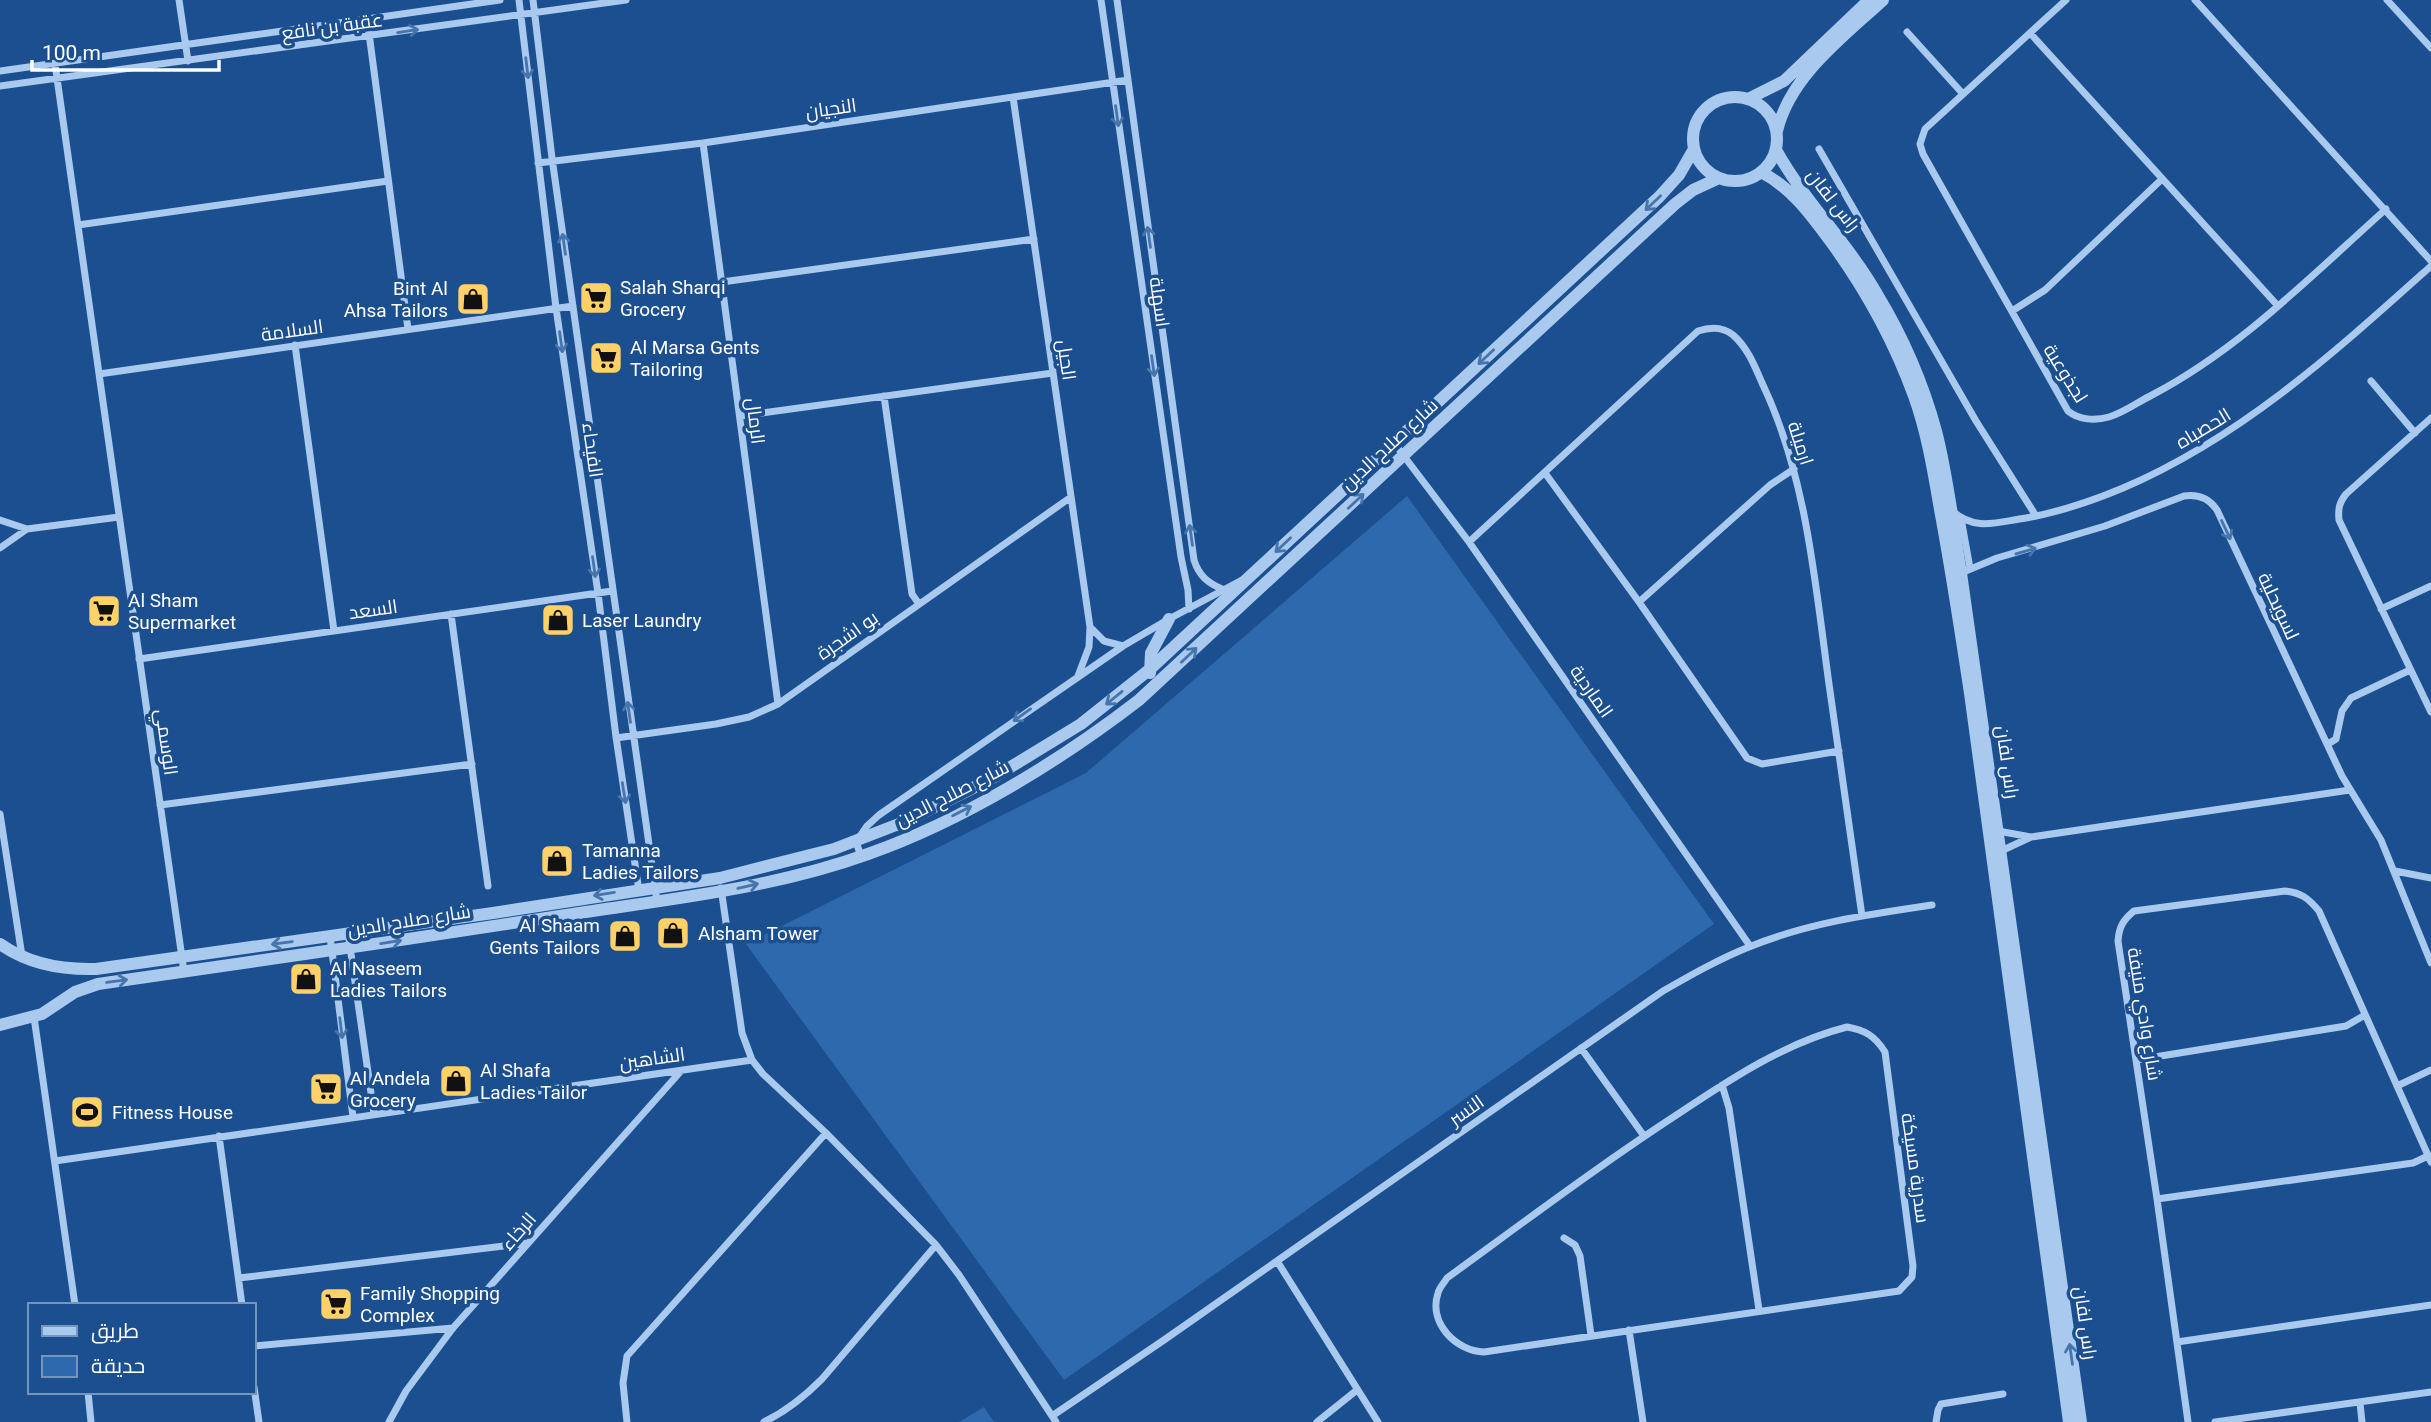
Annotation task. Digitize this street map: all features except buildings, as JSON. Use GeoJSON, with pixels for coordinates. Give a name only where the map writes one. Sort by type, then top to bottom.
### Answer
{"type":"FeatureCollection","features":[{"type":"Feature","properties":{"kind":"street"},"geometry":{"type":"LineString","coordinates":[[179,0],[188,61]]}},
{"type":"Feature","properties":{"kind":"street"},"geometry":{"type":"LineString","coordinates":[[431,0],[432,9]]}},
{"type":"Feature","properties":{"kind":"street","name":"عقبة بن نافع"},"geometry":{"type":"LineString","coordinates":[[0,71],[500,0]]}},
{"type":"Feature","properties":{"kind":"street","name":"الفيحاء"},"geometry":{"type":"LineString","coordinates":[[519,0],[556,308],[641,903]]}},
{"type":"Feature","properties":{"kind":"street","name":"الفيحاء"},"geometry":{"type":"LineString","coordinates":[[533,0],[552,163],[657,901]]}},
{"type":"Feature","properties":{"kind":"street","name":"عقبة بن نافع"},"geometry":{"type":"LineString","coordinates":[[0,86],[626,0]]}},
{"type":"Feature","properties":{"kind":"street","name":"اسهلة"},"geometry":{"type":"LineString","coordinates":[[1101,0],[1189,608]]}},
{"type":"Feature","properties":{"kind":"street","name":"اسهلة"},"geometry":{"type":"LineString","coordinates":[[1117,0],[1194,560],[1205,580],[1222,589]]}},
{"type":"Feature","properties":{"kind":"street"},"geometry":{"type":"LineString","coordinates":[[1748,99],[1784,81],[1869,0]]}},
{"type":"Feature","properties":{"kind":"street"},"geometry":{"type":"LineString","coordinates":[[1776,132],[1767,111],[1748,99],[1732,97],[1709,106],[1699,116],[1694,129],[1694,149],[1703,167],[1719,178],[1745,180],[1761,172],[1776,150],[1776,132],[1780,116],[1800,81],[1883,0]]}},
{"type":"Feature","properties":{"kind":"street","name":"لجذوعية"},"geometry":{"type":"LineString","coordinates":[[2066,0],[1925,129],[1920,144],[1923,154],[2068,411],[2076,417],[2099,419],[2111,416],[2168,386],[2216,356],[2278,306],[2386,209]]}},
{"type":"Feature","properties":{"kind":"street"},"geometry":{"type":"LineString","coordinates":[[2194,0],[2386,209],[2431,263]]}},
{"type":"Feature","properties":{"kind":"street"},"geometry":{"type":"LineString","coordinates":[[2387,0],[2431,48]]}},
{"type":"Feature","properties":{"kind":"street"},"geometry":{"type":"LineString","coordinates":[[367,18],[408,329]]}},
{"type":"Feature","properties":{"kind":"street"},"geometry":{"type":"LineString","coordinates":[[1907,32],[1963,94]]}},
{"type":"Feature","properties":{"kind":"street"},"geometry":{"type":"LineString","coordinates":[[2030,33],[2278,306]]}},
{"type":"Feature","properties":{"kind":"street","name":"الوسمي"},"geometry":{"type":"LineString","coordinates":[[55,64],[184,972]]}},
{"type":"Feature","properties":{"kind":"street","name":"النجيان"},"geometry":{"type":"LineString","coordinates":[[538,163],[703,143],[1128,80]]}},
{"type":"Feature","properties":{"kind":"street","name":"الجيل"},"geometry":{"type":"LineString","coordinates":[[1013,97],[1090,627],[1089,647],[1078,676]]}},
{"type":"Feature","properties":{"kind":"street","name":"الرمال"},"geometry":{"type":"LineString","coordinates":[[703,143],[778,704]]}},
{"type":"Feature","properties":{"kind":"street","name":"شارع صلاح الدين"},"geometry":{"type":"LineString","coordinates":[[0,944],[22,957],[75,969],[105,968],[330,936],[720,877],[856,842],[927,811],[991,779],[1081,724],[1149,670],[1659,197],[1679,175],[1694,149]]}},
{"type":"Feature","properties":{"kind":"street","name":"راس لفان"},"geometry":{"type":"LineString","coordinates":[[1819,149],[1976,421],[2036,516]]}},
{"type":"Feature","properties":{"kind":"street","name":"راس لفان"},"geometry":{"type":"LineString","coordinates":[[1776,150],[1787,172],[1832,228],[1877,292],[1925,393],[1937,433],[1951,510],[1966,570],[1998,831],[2081,1422]]}},
{"type":"Feature","properties":{"kind":"street","name":"راس لفان"},"geometry":{"type":"LineString","coordinates":[[1761,172],[1779,182],[1797,198],[1846,262],[1867,295],[1899,359],[1926,437],[1952,575],[2069,1422]]}},
{"type":"Feature","properties":{"kind":"street","name":"شارع صلاح الدين"},"geometry":{"type":"LineString","coordinates":[[0,1024],[33,1017],[81,989],[99,984],[722,892],[820,869],[917,834],[1037,770],[1115,718],[1164,679],[1675,204],[1693,190],[1719,178]]}},
{"type":"Feature","properties":{"kind":"street"},"geometry":{"type":"LineString","coordinates":[[2012,311],[2045,290],[2162,179]]}},
{"type":"Feature","properties":{"kind":"street"},"geometry":{"type":"LineString","coordinates":[[78,225],[388,181]]}},
{"type":"Feature","properties":{"kind":"street"},"geometry":{"type":"LineString","coordinates":[[722,282],[1034,239]]}},
{"type":"Feature","properties":{"kind":"street","name":"الحصباه"},"geometry":{"type":"LineString","coordinates":[[1961,518],[1979,524],[2036,516],[2081,503],[2135,482],[2199,450],[2282,395],[2334,353],[2431,263]]}},
{"type":"Feature","properties":{"kind":"street","name":"السلامة"},"geometry":{"type":"LineString","coordinates":[[99,374],[573,306]]}},
{"type":"Feature","properties":{"kind":"street","name":"ارميلة"},"geometry":{"type":"LineString","coordinates":[[1469,542],[1698,331],[1721,329],[1731,334],[1751,358],[1775,412],[1794,469],[1810,554],[1862,916]]}},
{"type":"Feature","properties":{"kind":"street"},"geometry":{"type":"LineString","coordinates":[[295,345],[334,631]]}},
{"type":"Feature","properties":{"kind":"street"},"geometry":{"type":"LineString","coordinates":[[740,416],[1053,373]]}},
{"type":"Feature","properties":{"kind":"street"},"geometry":{"type":"LineString","coordinates":[[2371,381],[2415,433]]}},
{"type":"Feature","properties":{"kind":"street"},"geometry":{"type":"LineString","coordinates":[[884,396],[912,594],[919,604]]}},
{"type":"Feature","properties":{"kind":"street"},"geometry":{"type":"LineString","coordinates":[[2431,418],[2346,494],[2340,502],[2339,520],[2431,712]]}},
{"type":"Feature","properties":{"kind":"street","name":"الماردية"},"geometry":{"type":"LineString","coordinates":[[1394,443],[1469,542],[1750,946]]}},
{"type":"Feature","properties":{"kind":"street"},"geometry":{"type":"LineString","coordinates":[[1639,602],[1770,485],[1794,469]]}},
{"type":"Feature","properties":{"kind":"street"},"geometry":{"type":"LineString","coordinates":[[1545,473],[1747,758],[1762,764],[1839,751]]}},
{"type":"Feature","properties":{"kind":"street","name":"لسويحلية"},"geometry":{"type":"LineString","coordinates":[[1966,570],[2094,530],[2190,495],[2203,497],[2213,505],[2350,790],[2381,840],[2431,963]]}},
{"type":"Feature","properties":{"kind":"street","name":"بو اشجرة"},"geometry":{"type":"LineString","coordinates":[[616,738],[716,724],[749,717],[778,704],[1071,497]]}},
{"type":"Feature","properties":{"kind":"street"},"geometry":{"type":"LineString","coordinates":[[1951,510],[1961,518],[1966,570]]}},
{"type":"Feature","properties":{"kind":"street"},"geometry":{"type":"LineString","coordinates":[[0,520],[27,529],[119,517]]}},
{"type":"Feature","properties":{"kind":"street"},"geometry":{"type":"LineString","coordinates":[[0,548],[27,529]]}},
{"type":"Feature","properties":{"kind":"street","name":"شارع صلاح الدين"},"geometry":{"type":"LineString","coordinates":[[856,842],[867,825],[879,815],[1078,676],[1168,619],[1249,577]]}},
{"type":"Feature","properties":{"kind":"street"},"geometry":{"type":"LineString","coordinates":[[2381,609],[2431,586]]}},
{"type":"Feature","properties":{"kind":"street","name":"السعد"},"geometry":{"type":"LineString","coordinates":[[139,659],[612,591]]}},
{"type":"Feature","properties":{"kind":"street"},"geometry":{"type":"LineString","coordinates":[[451,614],[488,886]]}},
{"type":"Feature","properties":{"kind":"street"},"geometry":{"type":"LineString","coordinates":[[1164,679],[1153,677],[1149,670],[1151,653],[1168,619]]}},
{"type":"Feature","properties":{"kind":"street"},"geometry":{"type":"LineString","coordinates":[[1090,627],[1104,641],[1123,646]]}},
{"type":"Feature","properties":{"kind":"street"},"geometry":{"type":"LineString","coordinates":[[2328,744],[2336,739],[2342,710],[2351,698],[2410,670]]}},
{"type":"Feature","properties":{"kind":"street"},"geometry":{"type":"LineString","coordinates":[[160,805],[472,764]]}},
{"type":"Feature","properties":{"kind":"street"},"geometry":{"type":"LineString","coordinates":[[2001,851],[2031,837],[2350,790]]}},
{"type":"Feature","properties":{"kind":"street"},"geometry":{"type":"LineString","coordinates":[[0,814],[22,957]]}},
{"type":"Feature","properties":{"kind":"street"},"geometry":{"type":"LineString","coordinates":[[1998,831],[2031,837]]}},
{"type":"Feature","properties":{"kind":"street"},"geometry":{"type":"LineString","coordinates":[[856,842],[861,856]]}},
{"type":"Feature","properties":{"kind":"street"},"geometry":{"type":"LineString","coordinates":[[2395,871],[2431,878]]}},
{"type":"Feature","properties":{"kind":"street"},"geometry":{"type":"LineString","coordinates":[[720,877],[742,1033],[752,1059],[763,1074],[825,1132],[936,1245],[959,1275],[1054,1419]]}},
{"type":"Feature","properties":{"kind":"street","name":"شارع وادي منيفة"},"geometry":{"type":"LineString","coordinates":[[2188,1422],[2118,941],[2118,930],[2124,919],[2134,911],[2285,891],[2309,898],[2319,911],[2430,1159]]}},
{"type":"Feature","properties":{"kind":"street","name":"النسر"},"geometry":{"type":"LineString","coordinates":[[1054,1419],[1663,991],[1750,946],[1786,934],[1862,916],[1932,905]]}},
{"type":"Feature","properties":{"kind":"street"},"geometry":{"type":"LineString","coordinates":[[348,933],[374,1114]]}},
{"type":"Feature","properties":{"kind":"street"},"geometry":{"type":"LineString","coordinates":[[330,936],[353,1117]]}},
{"type":"Feature","properties":{"kind":"street"},"geometry":{"type":"LineString","coordinates":[[75,969],[81,978],[81,989]]}},
{"type":"Feature","properties":{"kind":"street"},"geometry":{"type":"LineString","coordinates":[[2136,1060],[2346,1026],[2365,1015]]}},
{"type":"Feature","properties":{"kind":"street"},"geometry":{"type":"LineString","coordinates":[[33,1017],[75,1303]]}},
{"type":"Feature","properties":{"kind":"street","name":"سدرية مسيكة"},"geometry":{"type":"LineString","coordinates":[[1847,1027],[1869,1034],[1879,1042],[1885,1052],[1913,1266],[1912,1277],[1899,1291],[1484,1352],[1471,1352],[1449,1338],[1437,1316],[1438,1293],[1447,1279],[1644,1136],[1722,1085],[1784,1051],[1831,1031],[1847,1027]]}},
{"type":"Feature","properties":{"kind":"street"},"geometry":{"type":"LineString","coordinates":[[1581,1048],[1644,1136]]}},
{"type":"Feature","properties":{"kind":"street","name":"الشاهين"},"geometry":{"type":"LineString","coordinates":[[55,1161],[752,1059]]}},
{"type":"Feature","properties":{"kind":"street","name":"الرخاء"},"geometry":{"type":"LineString","coordinates":[[389,1422],[406,1391],[453,1328],[682,1070]]}},
{"type":"Feature","properties":{"kind":"street"},"geometry":{"type":"LineString","coordinates":[[2397,1086],[2431,1070]]}},
{"type":"Feature","properties":{"kind":"street"},"geometry":{"type":"LineString","coordinates":[[1722,1085],[1729,1108],[1759,1310]]}},
{"type":"Feature","properties":{"kind":"street"},"geometry":{"type":"LineString","coordinates":[[627,1422],[622,1382],[627,1356],[825,1132]]}},
{"type":"Feature","properties":{"kind":"street"},"geometry":{"type":"LineString","coordinates":[[219,1136],[243,1303]]}},
{"type":"Feature","properties":{"kind":"street"},"geometry":{"type":"LineString","coordinates":[[2157,1199],[2430,1159]]}},
{"type":"Feature","properties":{"kind":"street"},"geometry":{"type":"LineString","coordinates":[[1564,1238],[1575,1245],[1580,1256],[1591,1335]]}},
{"type":"Feature","properties":{"kind":"street"},"geometry":{"type":"LineString","coordinates":[[239,1278],[529,1243]]}},
{"type":"Feature","properties":{"kind":"street"},"geometry":{"type":"LineString","coordinates":[[764,1422],[784,1412],[822,1379],[936,1245]]}},
{"type":"Feature","properties":{"kind":"street"},"geometry":{"type":"LineString","coordinates":[[1277,1261],[1378,1422]]}},
{"type":"Feature","properties":{"kind":"street"},"geometry":{"type":"LineString","coordinates":[[2177,1342],[2431,1305]]}},
{"type":"Feature","properties":{"kind":"street"},"geometry":{"type":"LineString","coordinates":[[256,1346],[453,1328]]}},
{"type":"Feature","properties":{"kind":"street"},"geometry":{"type":"LineString","coordinates":[[1629,1330],[1643,1422]]}},
{"type":"Feature","properties":{"kind":"street"},"geometry":{"type":"LineString","coordinates":[[1317,1422],[1357,1390]]}},
{"type":"Feature","properties":{"kind":"street"},"geometry":{"type":"LineString","coordinates":[[2215,1422],[2431,1392]]}},
{"type":"Feature","properties":{"kind":"street"},"geometry":{"type":"LineString","coordinates":[[88,1394],[92,1422]]}},
{"type":"Feature","properties":{"kind":"street"},"geometry":{"type":"LineString","coordinates":[[255,1394],[259,1422]]}},
{"type":"Feature","properties":{"kind":"street"},"geometry":{"type":"LineString","coordinates":[[1937,1422],[1941,1404],[2003,1394]]}},
{"type":"Feature","properties":{"kind":"street"},"geometry":{"type":"LineString","coordinates":[[2360,1403],[2362,1422]]}},
{"type":"Feature","properties":{"kind":"green space"},"geometry":{"type":"Polygon","coordinates":[[[1407,496],[1714,924],[1064,1380],[746,944],[1086,773],[1407,496]]]}},
{"type":"Feature","properties":{"kind":"green space"},"geometry":{"type":"Polygon","coordinates":[[[984,1407],[994,1422],[959,1422],[984,1407]]]}},
{"type":"Feature","properties":{"kind":"place","name":"Salah Sharqi Grocery"},"geometry":{"type":"Point","coordinates":[596,298]}},
{"type":"Feature","properties":{"kind":"place","name":"Bint Al Ahsa Tailors"},"geometry":{"type":"Point","coordinates":[473,299]}},
{"type":"Feature","properties":{"kind":"place","name":"Al Marsa Gents Tailoring"},"geometry":{"type":"Point","coordinates":[606,358]}},
{"type":"Feature","properties":{"kind":"place","name":"Al Sham Supermarket"},"geometry":{"type":"Point","coordinates":[104,611]}},
{"type":"Feature","properties":{"kind":"place","name":"Laser Laundry"},"geometry":{"type":"Point","coordinates":[558,620]}},
{"type":"Feature","properties":{"kind":"place","name":"Tamanna Ladies Tailors"},"geometry":{"type":"Point","coordinates":[557,861]}},
{"type":"Feature","properties":{"kind":"place","name":"Alsham Tower"},"geometry":{"type":"Point","coordinates":[673,933]}},
{"type":"Feature","properties":{"kind":"place","name":"Al Shaam Gents Tailors"},"geometry":{"type":"Point","coordinates":[625,936]}},
{"type":"Feature","properties":{"kind":"place","name":"Al Naseem Ladies Tailors"},"geometry":{"type":"Point","coordinates":[306,979]}},
{"type":"Feature","properties":{"kind":"place","name":"Al Shafa Ladies Tailor"},"geometry":{"type":"Point","coordinates":[456,1081]}},
{"type":"Feature","properties":{"kind":"place","name":"Al Andela Grocery"},"geometry":{"type":"Point","coordinates":[326,1089]}},
{"type":"Feature","properties":{"kind":"place","name":"Fitness House"},"geometry":{"type":"Point","coordinates":[87,1112]}},
{"type":"Feature","properties":{"kind":"place","name":"Family Shopping Complex"},"geometry":{"type":"Point","coordinates":[336,1304]}}]}
